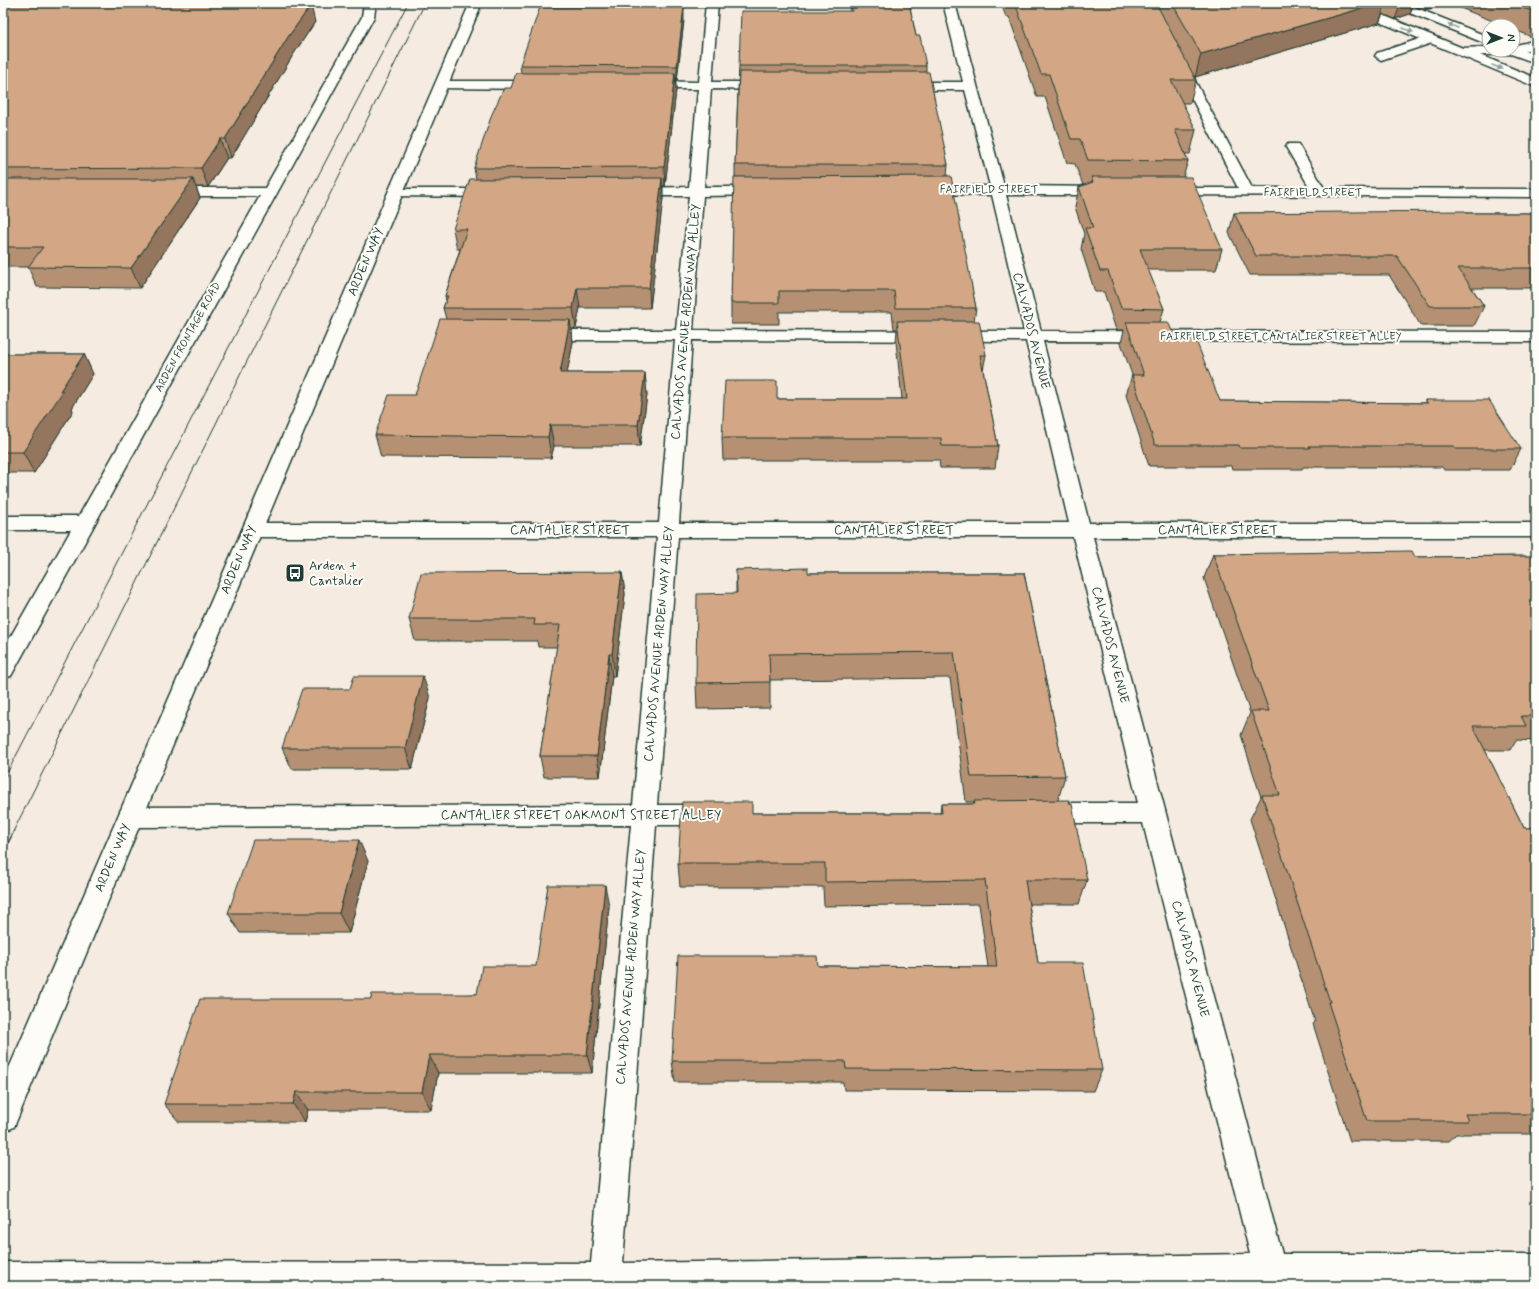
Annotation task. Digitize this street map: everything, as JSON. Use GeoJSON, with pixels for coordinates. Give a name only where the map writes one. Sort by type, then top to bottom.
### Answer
{"type":"FeatureCollection","features":[{"type":"Feature","properties":{"kind":"street","name":"ARDEN FRONTAGE ROAD"},"geometry":{"type":"LineString","coordinates":[[3,670],[83,523],[368,17],[370,3]]}},
{"type":"Feature","properties":{"kind":"street","name":"ARDEN WAY"},"geometry":{"type":"LineString","coordinates":[[3,1117],[476,3]]}},
{"type":"Feature","properties":{"kind":"street","name":"CALVADOS AVENUE ARDEN WAY ALLEY"},"geometry":{"type":"LineString","coordinates":[[605,1282],[712,3]]}},
{"type":"Feature","properties":{"kind":"street","name":"CALVADOS AVENUE"},"geometry":{"type":"LineString","coordinates":[[949,3],[998,190],[1032,336],[1272,1278]]}},
{"type":"Feature","properties":{"kind":"street"},"geometry":{"type":"LineString","coordinates":[[1342,3],[1536,83]]}},
{"type":"Feature","properties":{"kind":"street"},"geometry":{"type":"LineString","coordinates":[[1394,3],[1481,38]]}},
{"type":"Feature","properties":{"kind":"street"},"geometry":{"type":"LineString","coordinates":[[1381,56],[1431,39]]}},
{"type":"Feature","properties":{"kind":"street"},"geometry":{"type":"LineString","coordinates":[[1521,48],[1536,44]]}},
{"type":"Feature","properties":{"kind":"street"},"geometry":{"type":"LineString","coordinates":[[1461,52],[1481,51]]}},
{"type":"Feature","properties":{"kind":"street"},"geometry":{"type":"LineString","coordinates":[[1174,52],[1247,192]]}},
{"type":"Feature","properties":{"kind":"street"},"geometry":{"type":"LineString","coordinates":[[1521,53],[1536,59]]}},
{"type":"Feature","properties":{"kind":"street"},"geometry":{"type":"LineString","coordinates":[[441,85],[550,85]]}},
{"type":"Feature","properties":{"kind":"street"},"geometry":{"type":"LineString","coordinates":[[636,85],[783,86]]}},
{"type":"Feature","properties":{"kind":"street"},"geometry":{"type":"LineString","coordinates":[[892,86],[970,86]]}},
{"type":"Feature","properties":{"kind":"street"},"geometry":{"type":"LineString","coordinates":[[1293,147],[1320,193]]}},
{"type":"Feature","properties":{"kind":"street","name":"FAIRFIELD STREET"},"geometry":{"type":"LineString","coordinates":[[909,190],[1121,191]]}},
{"type":"Feature","properties":{"kind":"street"},"geometry":{"type":"LineString","coordinates":[[618,192],[776,191]]}},
{"type":"Feature","properties":{"kind":"street"},"geometry":{"type":"LineString","coordinates":[[152,192],[270,192]]}},
{"type":"Feature","properties":{"kind":"street","name":"FAIRFIELD STREET"},"geometry":{"type":"LineString","coordinates":[[1152,192],[1536,193]]}},
{"type":"Feature","properties":{"kind":"street"},"geometry":{"type":"LineString","coordinates":[[395,193],[509,193]]}},
{"type":"Feature","properties":{"kind":"street","name":"FAIRFIELD STREET CANTALIER STREET ALLEY"},"geometry":{"type":"LineString","coordinates":[[528,335],[1536,338]]}},
{"type":"Feature","properties":{"kind":"street"},"geometry":{"type":"LineString","coordinates":[[3,523],[83,523]]}},
{"type":"Feature","properties":{"kind":"street","name":"CANTALIER STREET"},"geometry":{"type":"LineString","coordinates":[[252,530],[1536,530]]}},
{"type":"Feature","properties":{"kind":"street"},"geometry":{"type":"LineString","coordinates":[[1018,814],[1153,813]]}},
{"type":"Feature","properties":{"kind":"street","name":"CANTALIER STREET OAKMONT STREET ALLEY"},"geometry":{"type":"LineString","coordinates":[[130,817],[734,815]]}},
{"type":"Feature","properties":{"kind":"street"},"geometry":{"type":"LineString","coordinates":[[3,1278],[605,1282],[1272,1278],[1536,1270]]}},
{"type":"Feature","properties":{"kind":"building"},"geometry":{"type":"Polygon","coordinates":[[[127,3],[311,5],[288,37],[225,139],[220,139],[201,168],[3,169],[3,5],[125,5],[127,3]]]}},
{"type":"Feature","properties":{"kind":"building"},"geometry":{"type":"Polygon","coordinates":[[[851,3],[909,3],[916,36],[920,36],[926,66],[739,66],[741,11],[852,11],[851,3]]]}},
{"type":"Feature","properties":{"kind":"building"},"geometry":{"type":"Polygon","coordinates":[[[1015,3],[1156,3],[1196,80],[1171,80],[1196,130],[1175,130],[1188,161],[1088,160],[1080,139],[1071,139],[1049,74],[1041,74],[1015,3]]]}},
{"type":"Feature","properties":{"kind":"building"},"geometry":{"type":"Polygon","coordinates":[[[1172,3],[1381,3],[1201,54],[1172,3]]]}},
{"type":"Feature","properties":{"kind":"building"},"geometry":{"type":"Polygon","coordinates":[[[1511,3],[1536,3],[1536,13],[1511,3]]]}},
{"type":"Feature","properties":{"kind":"building"},"geometry":{"type":"Polygon","coordinates":[[[684,6],[677,66],[520,65],[540,7],[684,6]]]}},
{"type":"Feature","properties":{"kind":"building"},"geometry":{"type":"Polygon","coordinates":[[[739,72],[929,72],[948,165],[735,165],[739,72]]]}},
{"type":"Feature","properties":{"kind":"building"},"geometry":{"type":"Polygon","coordinates":[[[516,73],[675,73],[664,167],[474,168],[492,114],[504,88],[511,88],[516,73]]]}},
{"type":"Feature","properties":{"kind":"building"},"geometry":{"type":"Polygon","coordinates":[[[951,176],[976,308],[896,308],[894,291],[779,291],[779,303],[731,303],[734,177],[951,176]]]}},
{"type":"Feature","properties":{"kind":"building"},"geometry":{"type":"Polygon","coordinates":[[[1091,177],[1191,177],[1222,249],[1140,249],[1164,309],[1121,308],[1108,271],[1100,271],[1085,228],[1093,228],[1079,187],[1093,182],[1091,177]]]}},
{"type":"Feature","properties":{"kind":"building"},"geometry":{"type":"Polygon","coordinates":[[[662,178],[649,288],[577,288],[573,308],[443,308],[448,296],[445,296],[467,229],[453,229],[470,179],[662,178]]]}},
{"type":"Feature","properties":{"kind":"building"},"geometry":{"type":"Polygon","coordinates":[[[3,179],[193,179],[131,268],[28,267],[43,247],[3,247],[3,179]]]}},
{"type":"Feature","properties":{"kind":"building"},"geometry":{"type":"Polygon","coordinates":[[[1465,211],[1466,213],[1536,213],[1536,268],[1458,268],[1484,306],[1430,306],[1397,256],[1256,256],[1234,213],[1465,211]]]}},
{"type":"Feature","properties":{"kind":"building"},"geometry":{"type":"Polygon","coordinates":[[[440,319],[570,320],[560,373],[645,373],[638,425],[550,425],[548,437],[375,435],[389,395],[415,395],[440,319]]]}},
{"type":"Feature","properties":{"kind":"building"},"geometry":{"type":"Polygon","coordinates":[[[897,321],[979,321],[986,355],[980,355],[998,446],[942,446],[941,438],[722,438],[725,381],[777,381],[777,399],[907,399],[897,321]]]}},
{"type":"Feature","properties":{"kind":"building"},"geometry":{"type":"Polygon","coordinates":[[[1126,322],[1168,322],[1173,333],[1193,333],[1220,401],[1428,403],[1425,400],[1489,400],[1521,449],[1455,449],[1453,446],[1309,446],[1310,448],[1240,448],[1239,445],[1155,445],[1132,375],[1144,375],[1126,322]]]}},
{"type":"Feature","properties":{"kind":"building"},"geometry":{"type":"Polygon","coordinates":[[[3,354],[84,354],[60,391],[63,391],[23,452],[3,452],[3,354]]]}},
{"type":"Feature","properties":{"kind":"building"},"geometry":{"type":"Polygon","coordinates":[[[1412,551],[1415,557],[1536,556],[1536,716],[1521,716],[1526,726],[1473,726],[1524,828],[1536,828],[1536,1114],[1465,1114],[1468,1121],[1367,1121],[1328,1002],[1330,1002],[1262,795],[1280,795],[1251,711],[1269,711],[1213,554],[1412,551]]]}},
{"type":"Feature","properties":{"kind":"building"},"geometry":{"type":"Polygon","coordinates":[[[808,568],[808,573],[1024,573],[1065,776],[971,777],[954,652],[769,654],[770,682],[696,683],[697,594],[737,593],[736,570],[808,568]]]}},
{"type":"Feature","properties":{"kind":"building"},"geometry":{"type":"Polygon","coordinates":[[[622,572],[612,654],[609,654],[597,756],[540,756],[560,625],[534,625],[535,619],[409,619],[421,573],[622,572]]]}},
{"type":"Feature","properties":{"kind":"building"},"geometry":{"type":"Polygon","coordinates":[[[354,676],[423,676],[405,748],[282,748],[302,689],[350,689],[354,676]]]}},
{"type":"Feature","properties":{"kind":"building"},"geometry":{"type":"Polygon","coordinates":[[[1069,800],[1070,804],[1072,804],[1087,880],[1025,880],[1038,963],[1083,963],[1102,1070],[846,1069],[845,1061],[672,1061],[678,956],[817,956],[818,966],[997,967],[985,880],[825,882],[825,863],[678,863],[682,802],[752,802],[752,813],[942,813],[941,804],[975,804],[974,801],[1069,800]]]}},
{"type":"Feature","properties":{"kind":"building"},"geometry":{"type":"Polygon","coordinates":[[[253,840],[359,840],[339,913],[228,913],[253,840]]]}},
{"type":"Feature","properties":{"kind":"building"},"geometry":{"type":"Polygon","coordinates":[[[548,885],[605,885],[587,1055],[429,1055],[422,1092],[296,1092],[293,1104],[164,1104],[200,999],[371,999],[372,994],[477,994],[482,966],[536,966],[548,885]]]}},
{"type":"Feature","properties":{"kind":"tram line"},"geometry":{"type":"LineString","coordinates":[[3,781],[408,3]]}},
{"type":"Feature","properties":{"kind":"tram line"},"geometry":{"type":"LineString","coordinates":[[13,832],[425,3]]}},
{"type":"Feature","properties":{"kind":"tram line"},"geometry":{"type":"LineString","coordinates":[[3,853],[14,831]]}},
{"type":"Feature","properties":{"kind":"place","name":"Arden + Cantalier"},"geometry":{"type":"Point","coordinates":[295,573]}}]}
